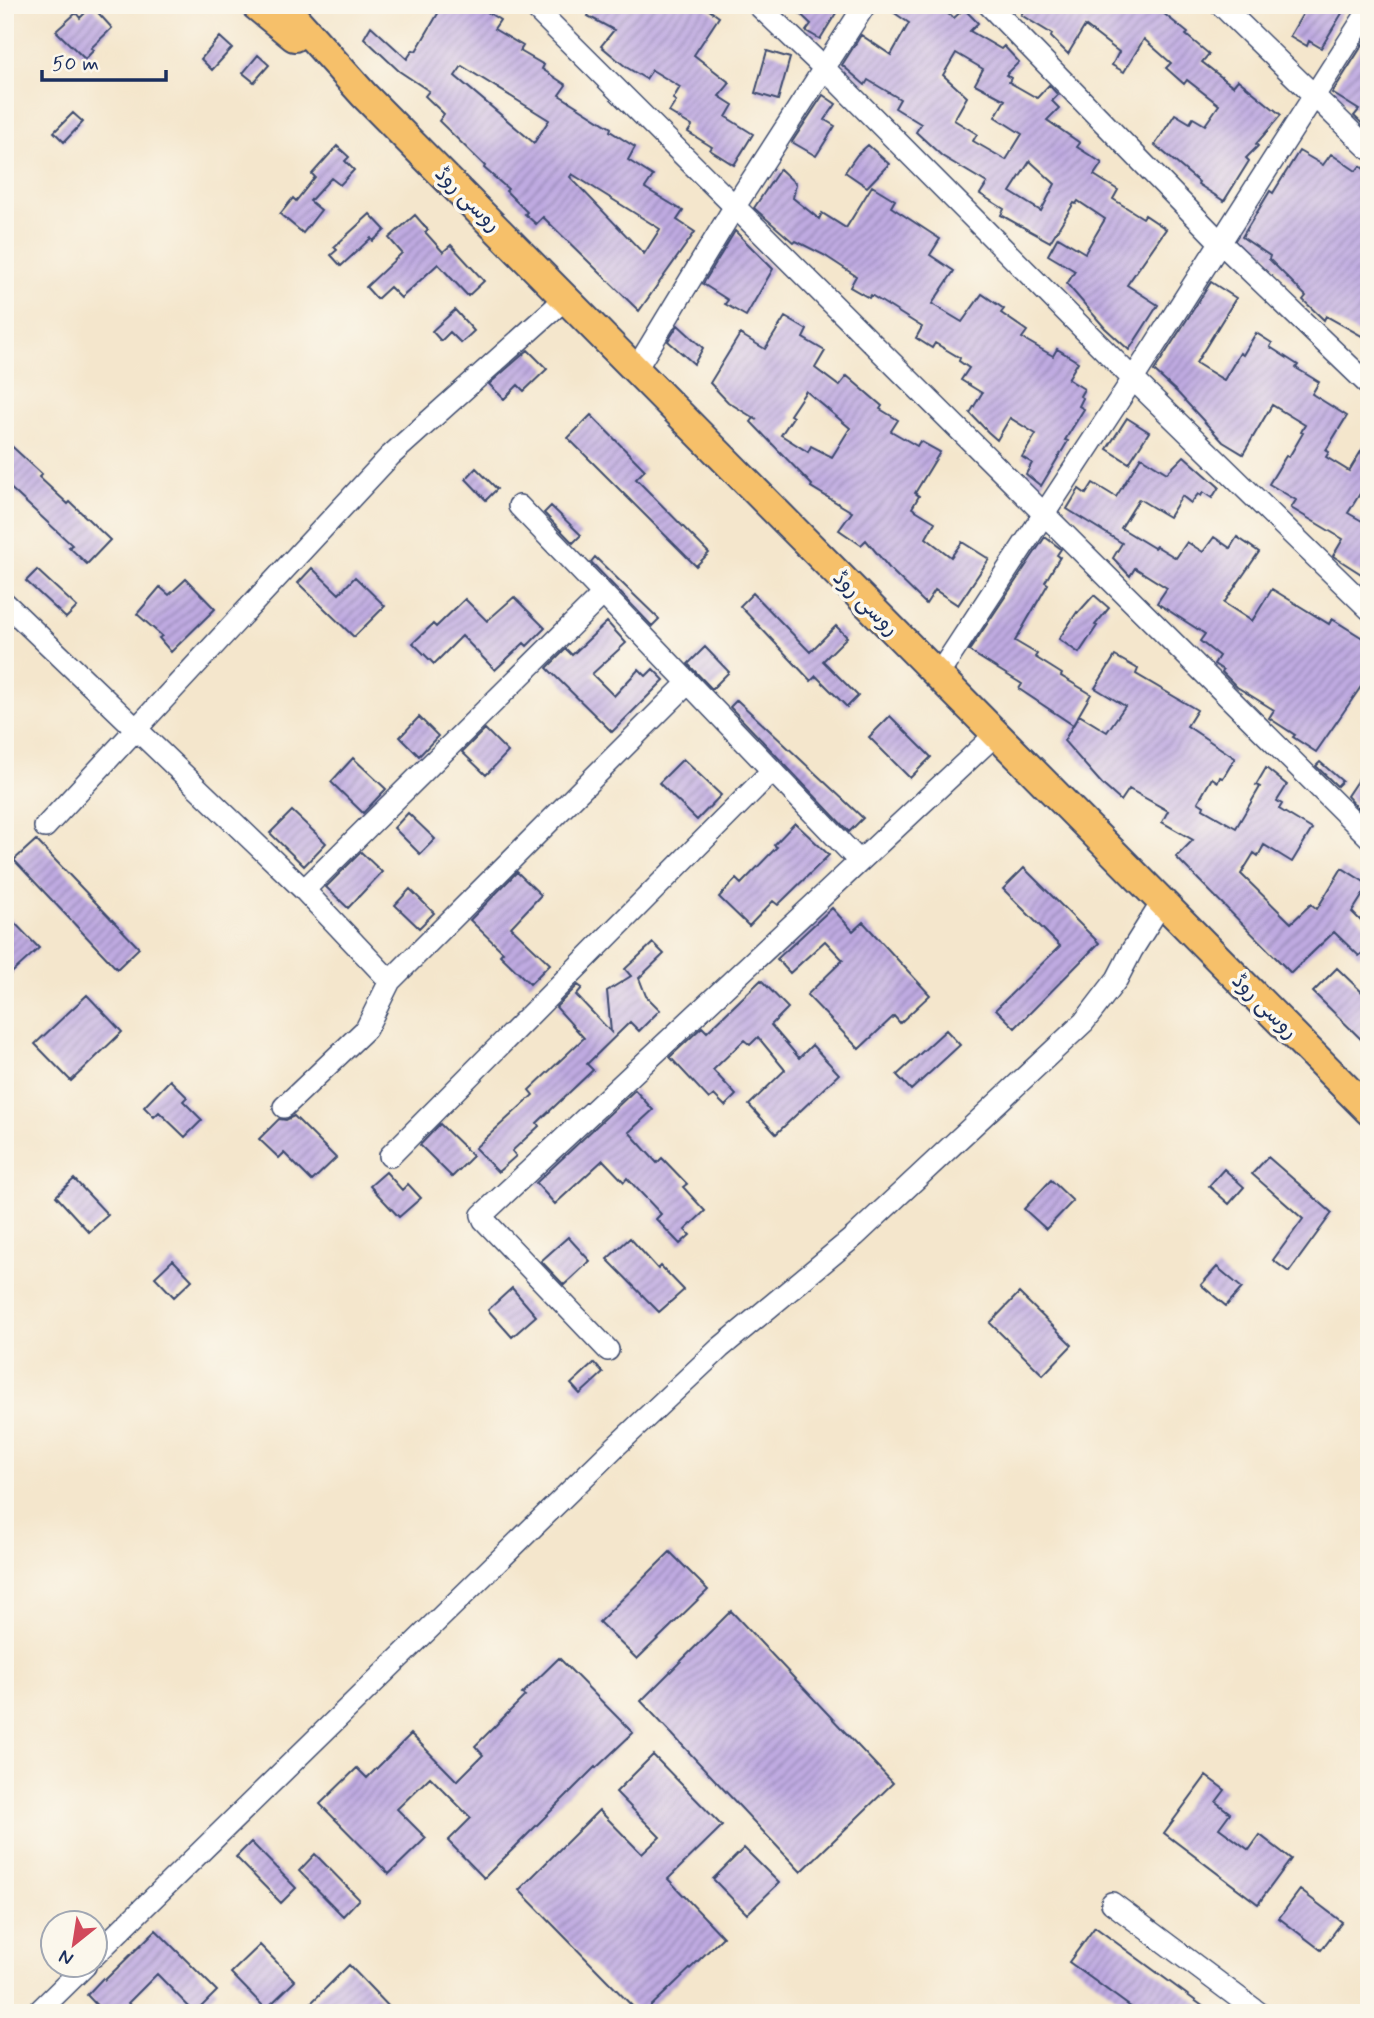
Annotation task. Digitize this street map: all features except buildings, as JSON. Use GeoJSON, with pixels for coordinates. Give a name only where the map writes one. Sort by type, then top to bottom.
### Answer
{"type":"FeatureCollection","features":[{"type":"Feature","properties":{"kind":"main road","name":"روسی روڈ"},"geometry":{"type":"LineString","coordinates":[[255,5],[364,94]]}},
{"type":"Feature","properties":{"kind":"main road","name":"روسی روڈ"},"geometry":{"type":"LineString","coordinates":[[283,5],[364,94],[937,676],[1063,800],[1161,904],[1369,1111]]}},
{"type":"Feature","properties":{"kind":"street"},"geometry":{"type":"LineString","coordinates":[[532,5],[1042,515],[1369,837]]}},
{"type":"Feature","properties":{"kind":"street"},"geometry":{"type":"LineString","coordinates":[[758,5],[1133,379],[1369,609]]}},
{"type":"Feature","properties":{"kind":"street"},"geometry":{"type":"LineString","coordinates":[[636,369],[735,206],[864,5]]}},
{"type":"Feature","properties":{"kind":"street"},"geometry":{"type":"LineString","coordinates":[[989,5],[1220,242],[1369,385]]}},
{"type":"Feature","properties":{"kind":"street"},"geometry":{"type":"LineString","coordinates":[[1221,5],[1369,149]]}},
{"type":"Feature","properties":{"kind":"street"},"geometry":{"type":"LineString","coordinates":[[937,676],[1133,379],[1369,10]]}},
{"type":"Feature","properties":{"kind":"street"},"geometry":{"type":"LineString","coordinates":[[45,827],[390,456],[566,298]]}},
{"type":"Feature","properties":{"kind":"street"},"geometry":{"type":"LineString","coordinates":[[519,506],[859,862]]}},
{"type":"Feature","properties":{"kind":"street"},"geometry":{"type":"LineString","coordinates":[[304,890],[603,594]]}},
{"type":"Feature","properties":{"kind":"street"},"geometry":{"type":"LineString","coordinates":[[5,603],[304,890],[390,981]]}},
{"type":"Feature","properties":{"kind":"street"},"geometry":{"type":"LineString","coordinates":[[284,1107],[366,1029],[390,981],[688,683]]}},
{"type":"Feature","properties":{"kind":"street"},"geometry":{"type":"LineString","coordinates":[[608,1350],[482,1215],[996,734]]}},
{"type":"Feature","properties":{"kind":"street"},"geometry":{"type":"LineString","coordinates":[[390,1156],[772,771]]}},
{"type":"Feature","properties":{"kind":"street"},"geometry":{"type":"LineString","coordinates":[[108,1942],[586,1475],[720,1348],[855,1236],[1084,1023],[1117,979],[1161,904]]}},
{"type":"Feature","properties":{"kind":"street"},"geometry":{"type":"LineString","coordinates":[[1112,1903],[1259,2013]]}},
{"type":"Feature","properties":{"kind":"street"},"geometry":{"type":"LineString","coordinates":[[37,2013],[70,1980]]}}]}
